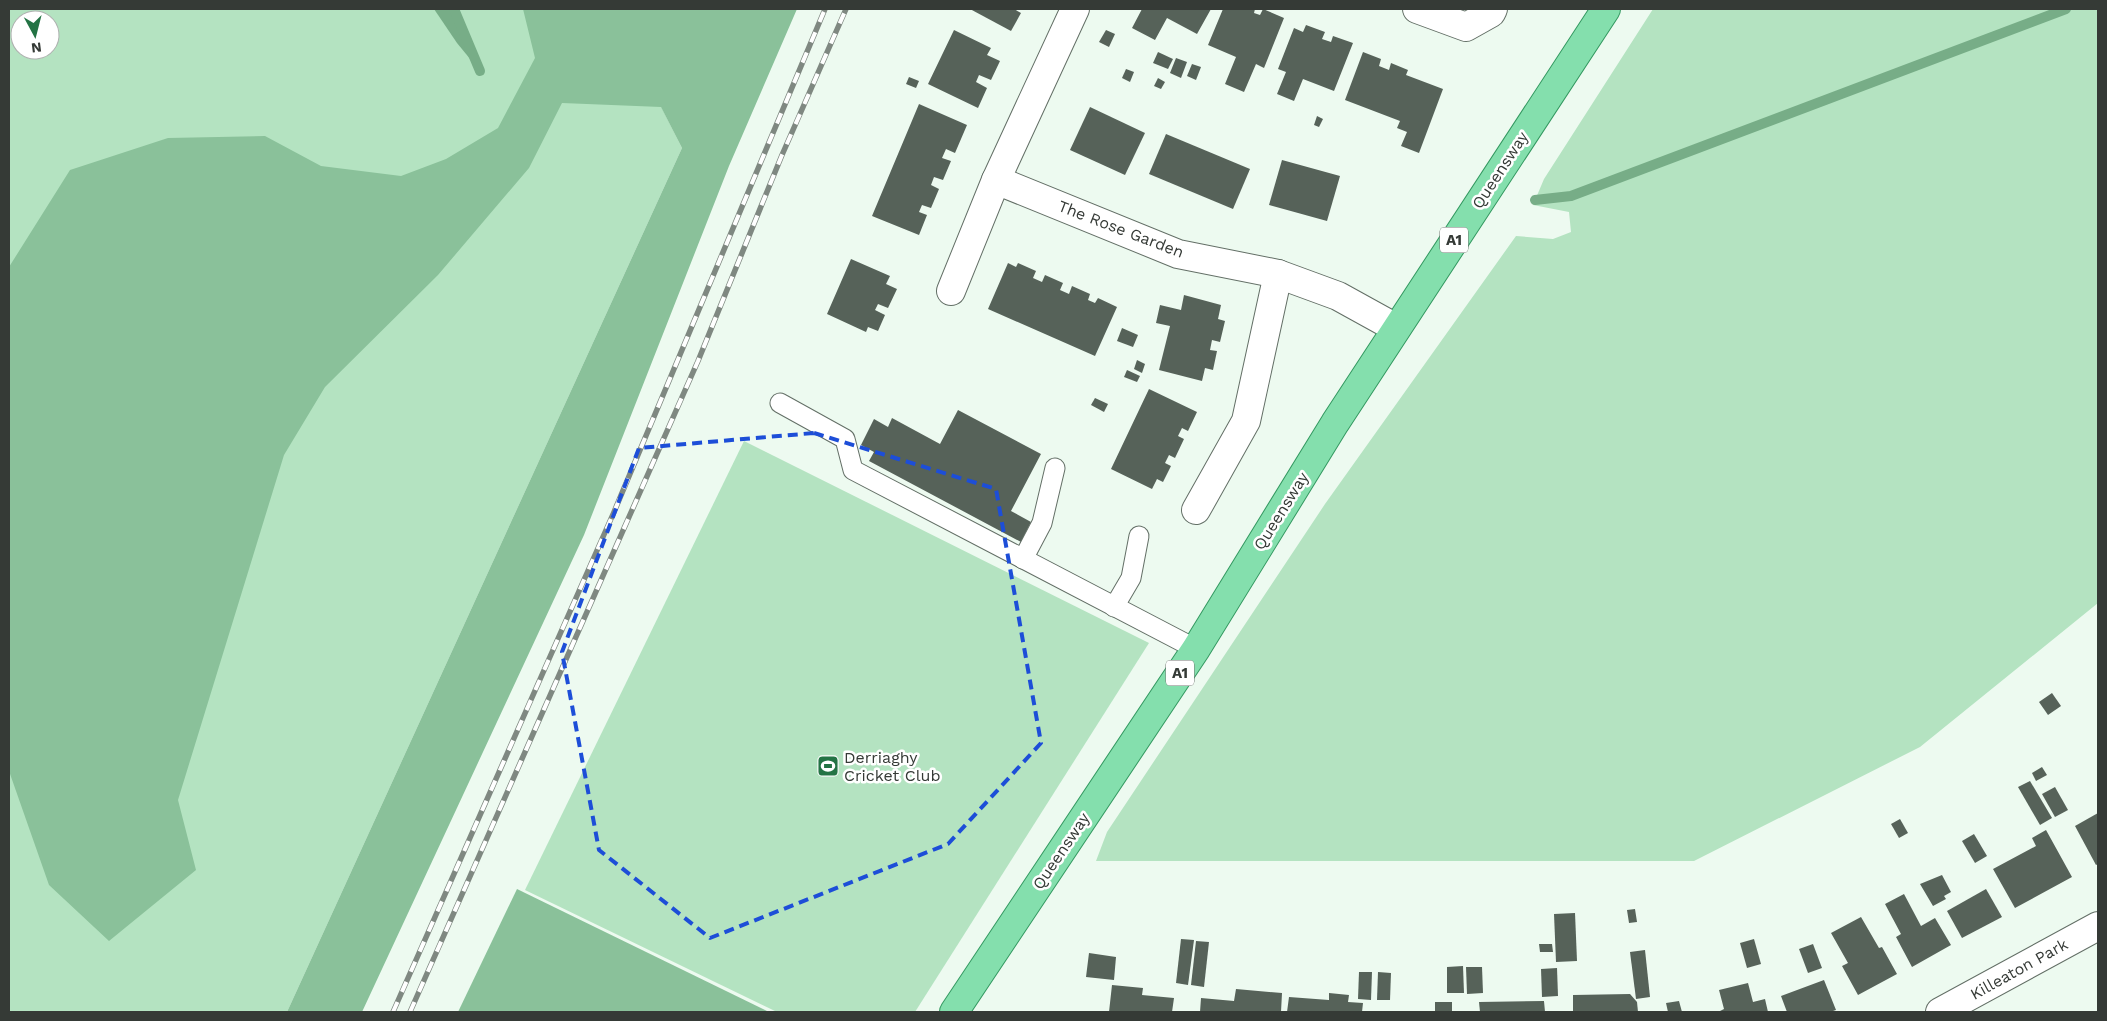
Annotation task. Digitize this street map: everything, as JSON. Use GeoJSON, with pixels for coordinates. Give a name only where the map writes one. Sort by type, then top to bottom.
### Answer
{"type":"FeatureCollection","features":[{"type":"Feature","properties":{"kind":"main road","name":"Queensway"},"geometry":{"type":"LineString","coordinates":[[954,1012],[1196,649],[1330,431],[1606,9]]}},
{"type":"Feature","properties":{"kind":"street"},"geometry":{"type":"LineString","coordinates":[[951,291],[996,180],[1075,9]]}},
{"type":"Feature","properties":{"kind":"street"},"geometry":{"type":"LineString","coordinates":[[1417,9],[1466,27],[1491,13],[1493,9]]}},
{"type":"Feature","properties":{"kind":"street","name":"The Rose Garden"},"geometry":{"type":"LineString","coordinates":[[996,180],[1178,254],[1278,274],[1338,296],[1396,328]]}},
{"type":"Feature","properties":{"kind":"street"},"geometry":{"type":"LineString","coordinates":[[1196,510],[1246,420],[1278,274]]}},
{"type":"Feature","properties":{"kind":"street","name":"Killeaton Park"},"geometry":{"type":"LineString","coordinates":[[1940,1012],[2097,933]]}},
{"type":"Feature","properties":{"kind":"lane"},"geometry":{"type":"LineString","coordinates":[[780,403],[845,439],[853,470],[1196,649]]}},
{"type":"Feature","properties":{"kind":"lane"},"geometry":{"type":"LineString","coordinates":[[1023,559],[1042,522],[1056,468]]}},
{"type":"Feature","properties":{"kind":"lane"},"geometry":{"type":"LineString","coordinates":[[1114,606],[1131,578],[1139,536]]}},
{"type":"Feature","properties":{"kind":"highlighted area"},"geometry":{"type":"Polygon","coordinates":[[[814,433],[996,489],[1041,743],[948,844],[710,938],[599,850],[562,652],[639,448],[814,433]]]}},
{"type":"Feature","properties":{"kind":"shaded area"},"geometry":{"type":"Polygon","coordinates":[[[9,9],[612,9],[682,148],[287,1012],[9,1012],[9,9]]]}},
{"type":"Feature","properties":{"kind":"shaded area"},"geometry":{"type":"Polygon","coordinates":[[[434,9],[454,9],[480,71],[457,43],[434,9]]]}},
{"type":"Feature","properties":{"kind":"shaded area"},"geometry":{"type":"Polygon","coordinates":[[[523,9],[797,9],[729,166],[584,535],[362,1012],[287,1012],[682,148],[661,107],[562,103],[529,168],[438,275],[325,387],[284,455],[178,800],[196,870],[109,941],[49,885],[9,771],[9,267],[70,170],[168,138],[265,136],[321,166],[401,176],[446,159],[498,128],[535,58],[523,9]]]}},
{"type":"Feature","properties":{"kind":"shaded area"},"geometry":{"type":"Polygon","coordinates":[[[1653,9],[2098,9],[2098,603],[1920,747],[1694,861],[1096,861],[1107,832],[1325,504],[1516,236],[1553,239],[1571,232],[1569,212],[1533,205],[1544,179],[1653,9]]]}},
{"type":"Feature","properties":{"kind":"shaded area","name":"Derriaghy Cricket Club"},"geometry":{"type":"Polygon","coordinates":[[[744,441],[1149,643],[915,1012],[777,1012],[525,890],[744,441]]]}},
{"type":"Feature","properties":{"kind":"shaded area"},"geometry":{"type":"Polygon","coordinates":[[[517,889],[769,1012],[458,1012],[517,889]]]}},
{"type":"Feature","properties":{"kind":"building"},"geometry":{"type":"Polygon","coordinates":[[[970,9],[1014,9],[1021,13],[1011,31],[970,9]]]}},
{"type":"Feature","properties":{"kind":"building"},"geometry":{"type":"Polygon","coordinates":[[[1142,9],[1211,9],[1197,34],[1167,18],[1155,40],[1132,28],[1142,9]]]}},
{"type":"Feature","properties":{"kind":"building"},"geometry":{"type":"Polygon","coordinates":[[[1223,9],[1255,9],[1254,13],[1260,15],[1263,9],[1284,18],[1264,68],[1256,64],[1244,92],[1225,84],[1236,57],[1208,45],[1223,9]]]}},
{"type":"Feature","properties":{"kind":"building"},"geometry":{"type":"Polygon","coordinates":[[[1306,25],[1325,32],[1322,39],[1331,42],[1333,36],[1353,43],[1334,91],[1303,79],[1294,101],[1277,94],[1286,72],[1278,69],[1294,28],[1303,32],[1306,25]]]}},
{"type":"Feature","properties":{"kind":"building"},"geometry":{"type":"Polygon","coordinates":[[[954,30],[991,48],[987,55],[1000,61],[991,80],[979,75],[976,82],[987,88],[978,108],[928,84],[954,30]]]}},
{"type":"Feature","properties":{"kind":"building"},"geometry":{"type":"Polygon","coordinates":[[[1106,30],[1115,34],[1109,47],[1099,42],[1106,30]]]}},
{"type":"Feature","properties":{"kind":"building"},"geometry":{"type":"Polygon","coordinates":[[[1158,52],[1173,59],[1168,69],[1153,63],[1158,52]]]}},
{"type":"Feature","properties":{"kind":"building"},"geometry":{"type":"Polygon","coordinates":[[[1363,52],[1381,59],[1379,66],[1389,70],[1391,63],[1408,70],[1406,75],[1443,89],[1419,153],[1401,146],[1407,132],[1397,128],[1400,121],[1345,100],[1363,52]]]}},
{"type":"Feature","properties":{"kind":"building"},"geometry":{"type":"Polygon","coordinates":[[[1176,58],[1187,62],[1181,78],[1170,73],[1176,58]]]}},
{"type":"Feature","properties":{"kind":"building"},"geometry":{"type":"Polygon","coordinates":[[[1192,64],[1201,67],[1196,80],[1187,76],[1192,64]]]}},
{"type":"Feature","properties":{"kind":"building"},"geometry":{"type":"Polygon","coordinates":[[[1126,69],[1134,72],[1130,82],[1122,78],[1126,69]]]}},
{"type":"Feature","properties":{"kind":"building"},"geometry":{"type":"Polygon","coordinates":[[[909,77],[919,81],[916,88],[906,84],[909,77]]]}},
{"type":"Feature","properties":{"kind":"building"},"geometry":{"type":"Polygon","coordinates":[[[1158,78],[1165,82],[1161,89],[1154,86],[1158,78]]]}},
{"type":"Feature","properties":{"kind":"building"},"geometry":{"type":"Polygon","coordinates":[[[919,104],[967,125],[955,153],[946,149],[942,158],[951,161],[943,180],[934,177],[931,185],[939,189],[931,208],[922,205],[919,212],[927,215],[919,235],[872,216],[919,104]]]}},
{"type":"Feature","properties":{"kind":"building"},"geometry":{"type":"Polygon","coordinates":[[[1090,107],[1145,133],[1125,175],[1070,150],[1090,107]]]}},
{"type":"Feature","properties":{"kind":"building"},"geometry":{"type":"Polygon","coordinates":[[[1317,116],[1323,119],[1319,127],[1314,125],[1317,116]]]}},
{"type":"Feature","properties":{"kind":"building"},"geometry":{"type":"Polygon","coordinates":[[[1166,134],[1250,169],[1233,209],[1149,174],[1166,134]]]}},
{"type":"Feature","properties":{"kind":"building"},"geometry":{"type":"Polygon","coordinates":[[[1282,160],[1340,176],[1327,221],[1269,205],[1282,160]]]}},
{"type":"Feature","properties":{"kind":"building"},"geometry":{"type":"Polygon","coordinates":[[[851,259],[890,276],[886,284],[897,289],[888,308],[878,304],[875,310],[885,315],[878,331],[868,327],[866,332],[827,314],[851,259]]]}},
{"type":"Feature","properties":{"kind":"building"},"geometry":{"type":"Polygon","coordinates":[[[1008,263],[1016,267],[1018,263],[1036,271],[1033,278],[1042,282],[1045,275],[1063,283],[1060,290],[1069,294],[1072,286],[1090,294],[1088,300],[1095,303],[1098,298],[1117,307],[1095,356],[988,309],[1008,263]]]}},
{"type":"Feature","properties":{"kind":"building"},"geometry":{"type":"Polygon","coordinates":[[[1184,295],[1221,305],[1218,319],[1225,321],[1220,342],[1212,340],[1210,350],[1217,351],[1213,370],[1205,368],[1202,381],[1159,370],[1170,326],[1156,323],[1160,305],[1181,310],[1184,295]]]}},
{"type":"Feature","properties":{"kind":"building"},"geometry":{"type":"Polygon","coordinates":[[[1122,328],[1138,335],[1133,347],[1117,341],[1122,328]]]}},
{"type":"Feature","properties":{"kind":"building"},"geometry":{"type":"Polygon","coordinates":[[[1137,360],[1145,364],[1142,373],[1134,369],[1137,360]]]}},
{"type":"Feature","properties":{"kind":"building"},"geometry":{"type":"Polygon","coordinates":[[[1127,370],[1140,376],[1137,382],[1124,377],[1127,370]]]}},
{"type":"Feature","properties":{"kind":"building"},"geometry":{"type":"Polygon","coordinates":[[[1149,389],[1197,412],[1188,431],[1182,428],[1178,436],[1184,439],[1175,458],[1169,455],[1165,463],[1171,466],[1163,482],[1157,479],[1152,489],[1111,469],[1149,389]]]}},
{"type":"Feature","properties":{"kind":"building"},"geometry":{"type":"Polygon","coordinates":[[[1095,398],[1108,404],[1104,412],[1091,405],[1095,398]]]}},
{"type":"Feature","properties":{"kind":"building"},"geometry":{"type":"Polygon","coordinates":[[[958,410],[1041,454],[1011,511],[1031,522],[1021,542],[869,461],[874,452],[861,445],[874,419],[888,427],[892,418],[940,444],[958,410]]]}},
{"type":"Feature","properties":{"kind":"building"},"geometry":{"type":"Polygon","coordinates":[[[2052,693],[2061,706],[2048,715],[2039,702],[2052,693]]]}},
{"type":"Feature","properties":{"kind":"building"},"geometry":{"type":"Polygon","coordinates":[[[2042,767],[2047,775],[2036,781],[2032,773],[2042,767]]]}},
{"type":"Feature","properties":{"kind":"building"},"geometry":{"type":"Polygon","coordinates":[[[2030,781],[2052,818],[2040,825],[2018,787],[2030,781]]]}},
{"type":"Feature","properties":{"kind":"building"},"geometry":{"type":"Polygon","coordinates":[[[2055,787],[2068,810],[2055,817],[2042,794],[2055,787]]]}},
{"type":"Feature","properties":{"kind":"building"},"geometry":{"type":"Polygon","coordinates":[[[2098,813],[2098,864],[2096,865],[2075,826],[2098,813]]]}},
{"type":"Feature","properties":{"kind":"building"},"geometry":{"type":"Polygon","coordinates":[[[1900,819],[1908,833],[1899,838],[1891,824],[1900,819]]]}},
{"type":"Feature","properties":{"kind":"building"},"geometry":{"type":"Polygon","coordinates":[[[2046,830],[2072,877],[2015,908],[1993,869],[2036,846],[2032,838],[2046,830]]]}},
{"type":"Feature","properties":{"kind":"building"},"geometry":{"type":"Polygon","coordinates":[[[1974,834],[1987,856],[1975,863],[1962,841],[1974,834]]]}},
{"type":"Feature","properties":{"kind":"building"},"geometry":{"type":"Polygon","coordinates":[[[1942,875],[1951,892],[1944,896],[1946,899],[1933,906],[1920,884],[1942,875]]]}},
{"type":"Feature","properties":{"kind":"building"},"geometry":{"type":"Polygon","coordinates":[[[1986,889],[2002,917],[1962,938],[1947,911],[1986,889]]]}},
{"type":"Feature","properties":{"kind":"building"},"geometry":{"type":"Polygon","coordinates":[[[1904,894],[1921,926],[1935,918],[1951,945],[1912,967],[1896,937],[1901,934],[1885,904],[1904,894]]]}},
{"type":"Feature","properties":{"kind":"building"},"geometry":{"type":"Polygon","coordinates":[[[1635,909],[1637,922],[1629,923],[1627,910],[1635,909]]]}},
{"type":"Feature","properties":{"kind":"building"},"geometry":{"type":"Polygon","coordinates":[[[1575,913],[1577,961],[1556,962],[1554,914],[1575,913]]]}},
{"type":"Feature","properties":{"kind":"building"},"geometry":{"type":"Polygon","coordinates":[[[1861,917],[1879,948],[1882,947],[1897,974],[1858,995],[1842,966],[1848,963],[1831,933],[1861,917]]]}},
{"type":"Feature","properties":{"kind":"building"},"geometry":{"type":"Polygon","coordinates":[[[1181,939],[1194,940],[1188,985],[1176,983],[1181,939]]]}},
{"type":"Feature","properties":{"kind":"building"},"geometry":{"type":"Polygon","coordinates":[[[1754,939],[1761,964],[1747,968],[1740,943],[1754,939]]]}},
{"type":"Feature","properties":{"kind":"building"},"geometry":{"type":"Polygon","coordinates":[[[1196,941],[1209,942],[1204,987],[1191,985],[1196,941]]]}},
{"type":"Feature","properties":{"kind":"building"},"geometry":{"type":"Polygon","coordinates":[[[1539,944],[1552,944],[1553,952],[1540,952],[1539,944]]]}},
{"type":"Feature","properties":{"kind":"building"},"geometry":{"type":"Polygon","coordinates":[[[1813,944],[1822,968],[1808,973],[1799,949],[1813,944]]]}},
{"type":"Feature","properties":{"kind":"building"},"geometry":{"type":"Polygon","coordinates":[[[1645,950],[1650,997],[1636,999],[1630,952],[1645,950]]]}},
{"type":"Feature","properties":{"kind":"building"},"geometry":{"type":"Polygon","coordinates":[[[1089,953],[1116,957],[1114,980],[1086,977],[1089,953]]]}},
{"type":"Feature","properties":{"kind":"building"},"geometry":{"type":"Polygon","coordinates":[[[1463,966],[1464,993],[1447,993],[1447,967],[1463,966]]]}},
{"type":"Feature","properties":{"kind":"building"},"geometry":{"type":"Polygon","coordinates":[[[1466,967],[1482,967],[1483,993],[1467,994],[1466,967]]]}},
{"type":"Feature","properties":{"kind":"building"},"geometry":{"type":"Polygon","coordinates":[[[1557,968],[1558,996],[1542,997],[1541,969],[1557,968]]]}},
{"type":"Feature","properties":{"kind":"building"},"geometry":{"type":"Polygon","coordinates":[[[1359,972],[1372,972],[1371,1000],[1358,999],[1359,972]]]}},
{"type":"Feature","properties":{"kind":"building"},"geometry":{"type":"Polygon","coordinates":[[[1378,972],[1391,973],[1390,1000],[1377,1000],[1378,972]]]}},
{"type":"Feature","properties":{"kind":"building"},"geometry":{"type":"Polygon","coordinates":[[[1824,980],[1836,1010],[1830,1012],[1787,1012],[1781,996],[1824,980]]]}},
{"type":"Feature","properties":{"kind":"building"},"geometry":{"type":"Polygon","coordinates":[[[1748,983],[1753,1002],[1765,999],[1768,1012],[1720,1012],[1724,1009],[1719,990],[1748,983]]]}},
{"type":"Feature","properties":{"kind":"building"},"geometry":{"type":"Polygon","coordinates":[[[1112,985],[1143,988],[1142,995],[1174,998],[1172,1012],[1109,1012],[1112,985]]]}},
{"type":"Feature","properties":{"kind":"building"},"geometry":{"type":"Polygon","coordinates":[[[1236,989],[1282,993],[1281,1012],[1200,1012],[1201,998],[1234,1001],[1236,989]]]}},
{"type":"Feature","properties":{"kind":"building"},"geometry":{"type":"Polygon","coordinates":[[[1329,993],[1349,995],[1348,1002],[1363,1003],[1362,1012],[1287,1012],[1289,997],[1329,1000],[1329,993]]]}},
{"type":"Feature","properties":{"kind":"building"},"geometry":{"type":"Polygon","coordinates":[[[1630,994],[1637,1002],[1638,1012],[1573,1012],[1573,995],[1630,994]]]}},
{"type":"Feature","properties":{"kind":"building"},"geometry":{"type":"Polygon","coordinates":[[[1544,1001],[1545,1012],[1480,1012],[1479,1002],[1544,1001]]]}},
{"type":"Feature","properties":{"kind":"building"},"geometry":{"type":"Polygon","coordinates":[[[1679,1001],[1682,1012],[1668,1012],[1666,1003],[1679,1001]]]}},
{"type":"Feature","properties":{"kind":"building"},"geometry":{"type":"Polygon","coordinates":[[[1435,1002],[1452,1002],[1452,1012],[1435,1012],[1435,1002]]]}},
{"type":"Feature","properties":{"kind":"waterway"},"geometry":{"type":"LineString","coordinates":[[454,9],[480,71]]}},
{"type":"Feature","properties":{"kind":"waterway"},"geometry":{"type":"LineString","coordinates":[[1535,200],[1571,196],[2066,9]]}},
{"type":"Feature","properties":{"kind":"railway"},"geometry":{"type":"LineString","coordinates":[[393,1012],[614,512],[825,9]]}},
{"type":"Feature","properties":{"kind":"railway"},"geometry":{"type":"LineString","coordinates":[[410,1012],[698,361],[782,155],[846,9]]}},
{"type":"Feature","properties":{"kind":"place","name":"Derriaghy Cricket Club"},"geometry":{"type":"Point","coordinates":[828,766]}}]}
